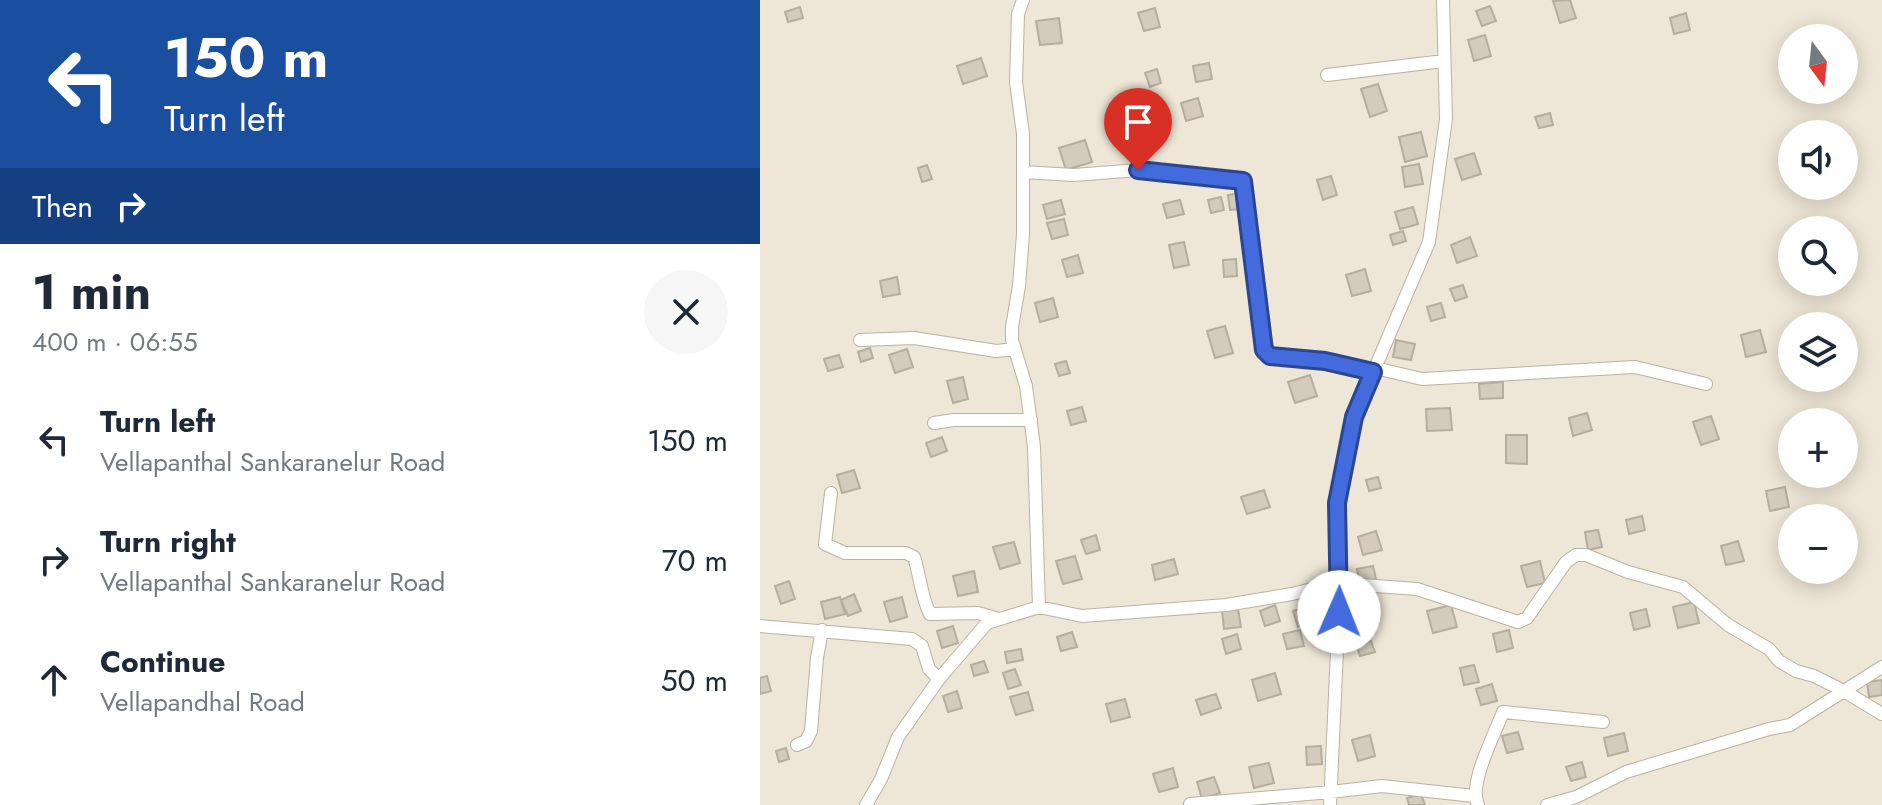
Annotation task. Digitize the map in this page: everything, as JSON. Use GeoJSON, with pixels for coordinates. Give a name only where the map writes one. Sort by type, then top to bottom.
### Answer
{"type":"FeatureCollection","features":[{"type":"Feature","properties":{"kind":"street"},"geometry":{"type":"LineString","coordinates":[[1023,0],[1018,14],[1016,82],[1023,134],[1023,234],[1012,327],[1026,386],[1034,447],[1039,607]]}},
{"type":"Feature","properties":{"kind":"street"},"geometry":{"type":"LineString","coordinates":[[1330,799],[1340,584],[1337,503],[1354,417],[1429,242],[1446,119],[1443,0]]}},
{"type":"Feature","properties":{"kind":"street"},"geometry":{"type":"LineString","coordinates":[[1327,75],[1444,61]]}},
{"type":"Feature","properties":{"kind":"street"},"geometry":{"type":"LineString","coordinates":[[1023,172],[1085,175],[1138,170],[1243,181],[1256,269],[1262,340],[1264,350],[1270,356],[1325,361],[1422,379],[1635,367],[1706,384]]}},
{"type":"Feature","properties":{"kind":"street"},"geometry":{"type":"LineString","coordinates":[[860,340],[914,338],[996,351],[1015,349]]}},
{"type":"Feature","properties":{"kind":"street"},"geometry":{"type":"LineString","coordinates":[[934,423],[1031,420]]}},
{"type":"Feature","properties":{"kind":"street"},"geometry":{"type":"LineString","coordinates":[[831,493],[825,544],[845,553],[906,553],[914,557],[930,614],[978,613],[1000,620]]}},
{"type":"Feature","properties":{"kind":"street"},"geometry":{"type":"LineString","coordinates":[[866,805],[881,779],[898,737],[939,679],[987,623],[1039,607],[1082,616],[1226,605],[1340,584],[1417,589],[1518,622],[1527,618],[1566,562],[1576,555],[1586,555],[1628,572],[1683,587],[1728,625],[1769,649],[1779,661],[1844,691],[1882,714]]}},
{"type":"Feature","properties":{"kind":"street"},"geometry":{"type":"LineString","coordinates":[[760,626],[918,641],[929,669],[939,679]]}},
{"type":"Feature","properties":{"kind":"street"},"geometry":{"type":"LineString","coordinates":[[797,745],[806,741],[811,731],[822,630]]}},
{"type":"Feature","properties":{"kind":"street"},"geometry":{"type":"LineString","coordinates":[[1547,805],[1576,797],[1626,772],[1790,725],[1882,667]]}},
{"type":"Feature","properties":{"kind":"street"},"geometry":{"type":"LineString","coordinates":[[1190,804],[1330,799],[1382,786],[1476,800],[1503,712],[1603,722]]}},
{"type":"Feature","properties":{"kind":"building"},"geometry":{"type":"Polygon","coordinates":[[[1570,0],[1576,18],[1560,23],[1553,1],[1570,0]]]}},
{"type":"Feature","properties":{"kind":"building"},"geometry":{"type":"Polygon","coordinates":[[[1490,6],[1496,21],[1482,26],[1476,11],[1490,6]]]}},
{"type":"Feature","properties":{"kind":"building"},"geometry":{"type":"Polygon","coordinates":[[[800,7],[803,18],[788,22],[785,12],[800,7]]]}},
{"type":"Feature","properties":{"kind":"building"},"geometry":{"type":"Polygon","coordinates":[[[1155,8],[1160,27],[1144,31],[1138,13],[1155,8]]]}},
{"type":"Feature","properties":{"kind":"building"},"geometry":{"type":"Polygon","coordinates":[[[1686,13],[1690,30],[1674,34],[1670,18],[1686,13]]]}},
{"type":"Feature","properties":{"kind":"building"},"geometry":{"type":"Polygon","coordinates":[[[1059,18],[1062,43],[1040,45],[1036,21],[1059,18]]]}},
{"type":"Feature","properties":{"kind":"building"},"geometry":{"type":"Polygon","coordinates":[[[1485,35],[1491,56],[1474,61],[1468,40],[1485,35]]]}},
{"type":"Feature","properties":{"kind":"building"},"geometry":{"type":"Polygon","coordinates":[[[981,58],[987,76],[963,84],[957,66],[981,58]]]}},
{"type":"Feature","properties":{"kind":"building"},"geometry":{"type":"Polygon","coordinates":[[[1209,63],[1212,79],[1196,82],[1193,66],[1209,63]]]}},
{"type":"Feature","properties":{"kind":"building"},"geometry":{"type":"Polygon","coordinates":[[[1157,69],[1161,83],[1150,87],[1145,73],[1157,69]]]}},
{"type":"Feature","properties":{"kind":"building"},"geometry":{"type":"Polygon","coordinates":[[[1378,84],[1387,111],[1370,117],[1361,89],[1378,84]]]}},
{"type":"Feature","properties":{"kind":"building"},"geometry":{"type":"Polygon","coordinates":[[[1198,98],[1203,116],[1186,121],[1181,103],[1198,98]]]}},
{"type":"Feature","properties":{"kind":"building"},"geometry":{"type":"Polygon","coordinates":[[[1550,113],[1553,125],[1539,128],[1535,117],[1550,113]]]}},
{"type":"Feature","properties":{"kind":"building"},"geometry":{"type":"Polygon","coordinates":[[[1421,132],[1427,156],[1405,162],[1399,137],[1421,132]]]}},
{"type":"Feature","properties":{"kind":"building"},"geometry":{"type":"Polygon","coordinates":[[[1085,140],[1092,162],[1066,170],[1059,148],[1085,140]]]}},
{"type":"Feature","properties":{"kind":"building"},"geometry":{"type":"Polygon","coordinates":[[[1474,153],[1481,174],[1462,180],[1455,159],[1474,153]]]}},
{"type":"Feature","properties":{"kind":"building"},"geometry":{"type":"Polygon","coordinates":[[[1419,164],[1423,184],[1405,187],[1402,167],[1419,164]]]}},
{"type":"Feature","properties":{"kind":"building"},"geometry":{"type":"Polygon","coordinates":[[[927,165],[932,179],[922,182],[918,168],[927,165]]]}},
{"type":"Feature","properties":{"kind":"building"},"geometry":{"type":"Polygon","coordinates":[[[1331,176],[1337,195],[1323,200],[1317,180],[1331,176]]]}},
{"type":"Feature","properties":{"kind":"building"},"geometry":{"type":"Polygon","coordinates":[[[1241,193],[1244,209],[1230,210],[1228,195],[1241,193]]]}},
{"type":"Feature","properties":{"kind":"building"},"geometry":{"type":"Polygon","coordinates":[[[1221,197],[1224,210],[1211,213],[1208,200],[1221,197]]]}},
{"type":"Feature","properties":{"kind":"building"},"geometry":{"type":"Polygon","coordinates":[[[1061,200],[1065,214],[1047,219],[1043,205],[1061,200]]]}},
{"type":"Feature","properties":{"kind":"building"},"geometry":{"type":"Polygon","coordinates":[[[1180,200],[1184,214],[1167,218],[1163,204],[1180,200]]]}},
{"type":"Feature","properties":{"kind":"building"},"geometry":{"type":"Polygon","coordinates":[[[1413,207],[1418,224],[1400,229],[1395,212],[1413,207]]]}},
{"type":"Feature","properties":{"kind":"building"},"geometry":{"type":"Polygon","coordinates":[[[1064,219],[1068,235],[1052,239],[1047,223],[1064,219]]]}},
{"type":"Feature","properties":{"kind":"building"},"geometry":{"type":"Polygon","coordinates":[[[1403,231],[1406,241],[1393,245],[1390,235],[1403,231]]]}},
{"type":"Feature","properties":{"kind":"building"},"geometry":{"type":"Polygon","coordinates":[[[1470,237],[1477,256],[1457,263],[1451,245],[1470,237]]]}},
{"type":"Feature","properties":{"kind":"building"},"geometry":{"type":"Polygon","coordinates":[[[1184,242],[1189,265],[1174,268],[1169,245],[1184,242]]]}},
{"type":"Feature","properties":{"kind":"building"},"geometry":{"type":"Polygon","coordinates":[[[1078,255],[1083,273],[1067,277],[1062,260],[1078,255]]]}},
{"type":"Feature","properties":{"kind":"building"},"geometry":{"type":"Polygon","coordinates":[[[1236,259],[1237,276],[1224,277],[1223,260],[1236,259]]]}},
{"type":"Feature","properties":{"kind":"building"},"geometry":{"type":"Polygon","coordinates":[[[1365,269],[1371,291],[1352,296],[1346,275],[1365,269]]]}},
{"type":"Feature","properties":{"kind":"building"},"geometry":{"type":"Polygon","coordinates":[[[897,277],[900,294],[883,297],[880,281],[897,277]]]}},
{"type":"Feature","properties":{"kind":"building"},"geometry":{"type":"Polygon","coordinates":[[[1463,285],[1467,297],[1455,301],[1450,289],[1463,285]]]}},
{"type":"Feature","properties":{"kind":"building"},"geometry":{"type":"Polygon","coordinates":[[[1053,298],[1058,317],[1040,322],[1035,303],[1053,298]]]}},
{"type":"Feature","properties":{"kind":"building"},"geometry":{"type":"Polygon","coordinates":[[[1441,303],[1445,317],[1431,321],[1427,307],[1441,303]]]}},
{"type":"Feature","properties":{"kind":"building"},"geometry":{"type":"Polygon","coordinates":[[[1225,326],[1233,353],[1215,358],[1207,331],[1225,326]]]}},
{"type":"Feature","properties":{"kind":"building"},"geometry":{"type":"Polygon","coordinates":[[[1760,330],[1766,352],[1746,357],[1741,335],[1760,330]]]}},
{"type":"Feature","properties":{"kind":"building"},"geometry":{"type":"Polygon","coordinates":[[[1396,340],[1415,344],[1411,360],[1393,357],[1396,340]]]}},
{"type":"Feature","properties":{"kind":"building"},"geometry":{"type":"Polygon","coordinates":[[[870,348],[873,358],[861,362],[858,352],[870,348]]]}},
{"type":"Feature","properties":{"kind":"building"},"geometry":{"type":"Polygon","coordinates":[[[907,349],[913,367],[895,373],[889,355],[907,349]]]}},
{"type":"Feature","properties":{"kind":"building"},"geometry":{"type":"Polygon","coordinates":[[[839,355],[843,367],[828,371],[824,359],[839,355]]]}},
{"type":"Feature","properties":{"kind":"building"},"geometry":{"type":"Polygon","coordinates":[[[1066,361],[1070,373],[1059,376],[1055,364],[1066,361]]]}},
{"type":"Feature","properties":{"kind":"building"},"geometry":{"type":"Polygon","coordinates":[[[1310,375],[1317,396],[1295,403],[1288,382],[1310,375]]]}},
{"type":"Feature","properties":{"kind":"building"},"geometry":{"type":"Polygon","coordinates":[[[963,377],[968,399],[953,403],[947,381],[963,377]]]}},
{"type":"Feature","properties":{"kind":"building"},"geometry":{"type":"Polygon","coordinates":[[[1503,382],[1503,398],[1480,399],[1479,384],[1503,382]]]}},
{"type":"Feature","properties":{"kind":"building"},"geometry":{"type":"Polygon","coordinates":[[[1082,407],[1086,421],[1071,425],[1067,411],[1082,407]]]}},
{"type":"Feature","properties":{"kind":"building"},"geometry":{"type":"Polygon","coordinates":[[[1450,408],[1452,430],[1427,431],[1426,409],[1450,408]]]}},
{"type":"Feature","properties":{"kind":"building"},"geometry":{"type":"Polygon","coordinates":[[[1587,413],[1592,430],[1573,436],[1569,418],[1587,413]]]}},
{"type":"Feature","properties":{"kind":"building"},"geometry":{"type":"Polygon","coordinates":[[[1711,416],[1719,439],[1701,445],[1693,422],[1711,416]]]}},
{"type":"Feature","properties":{"kind":"building"},"geometry":{"type":"Polygon","coordinates":[[[1506,435],[1527,435],[1527,464],[1506,463],[1506,435]]]}},
{"type":"Feature","properties":{"kind":"building"},"geometry":{"type":"Polygon","coordinates":[[[942,437],[947,451],[931,457],[926,443],[942,437]]]}},
{"type":"Feature","properties":{"kind":"building"},"geometry":{"type":"Polygon","coordinates":[[[854,470],[860,488],[842,493],[837,475],[854,470]]]}},
{"type":"Feature","properties":{"kind":"building"},"geometry":{"type":"Polygon","coordinates":[[[1378,477],[1381,488],[1369,491],[1366,480],[1378,477]]]}},
{"type":"Feature","properties":{"kind":"building"},"geometry":{"type":"Polygon","coordinates":[[[1785,488],[1788,504],[1778,504],[1778,509],[1770,511],[1766,491],[1785,488]]]}},
{"type":"Feature","properties":{"kind":"building"},"geometry":{"type":"Polygon","coordinates":[[[1264,490],[1270,507],[1247,514],[1241,497],[1264,490]]]}},
{"type":"Feature","properties":{"kind":"building"},"geometry":{"type":"Polygon","coordinates":[[[1642,516],[1645,530],[1629,534],[1626,520],[1642,516]]]}},
{"type":"Feature","properties":{"kind":"building"},"geometry":{"type":"Polygon","coordinates":[[[1598,530],[1602,547],[1588,550],[1585,532],[1598,530]]]}},
{"type":"Feature","properties":{"kind":"building"},"geometry":{"type":"Polygon","coordinates":[[[1376,531],[1382,550],[1363,555],[1358,537],[1376,531]]]}},
{"type":"Feature","properties":{"kind":"building"},"geometry":{"type":"Polygon","coordinates":[[[1096,535],[1100,550],[1086,554],[1081,540],[1096,535]]]}},
{"type":"Feature","properties":{"kind":"building"},"geometry":{"type":"Polygon","coordinates":[[[1738,541],[1744,561],[1726,565],[1721,546],[1738,541]]]}},
{"type":"Feature","properties":{"kind":"building"},"geometry":{"type":"Polygon","coordinates":[[[1014,542],[1020,563],[1000,569],[993,547],[1014,542]]]}},
{"type":"Feature","properties":{"kind":"building"},"geometry":{"type":"Polygon","coordinates":[[[1075,556],[1082,579],[1063,584],[1056,561],[1075,556]]]}},
{"type":"Feature","properties":{"kind":"building"},"geometry":{"type":"Polygon","coordinates":[[[1174,559],[1178,574],[1155,580],[1152,565],[1174,559]]]}},
{"type":"Feature","properties":{"kind":"building"},"geometry":{"type":"Polygon","coordinates":[[[1540,561],[1545,583],[1527,587],[1521,566],[1540,561]]]}},
{"type":"Feature","properties":{"kind":"building"},"geometry":{"type":"Polygon","coordinates":[[[1373,566],[1376,579],[1360,583],[1357,569],[1373,566]]]}},
{"type":"Feature","properties":{"kind":"building"},"geometry":{"type":"Polygon","coordinates":[[[974,571],[978,592],[958,596],[953,576],[974,571]]]}},
{"type":"Feature","properties":{"kind":"building"},"geometry":{"type":"Polygon","coordinates":[[[789,581],[795,599],[781,604],[775,586],[789,581]]]}},
{"type":"Feature","properties":{"kind":"building"},"geometry":{"type":"Polygon","coordinates":[[[1331,590],[1333,599],[1319,601],[1317,593],[1331,590]]]}},
{"type":"Feature","properties":{"kind":"building"},"geometry":{"type":"Polygon","coordinates":[[[854,594],[861,611],[848,616],[841,600],[854,594]]]}},
{"type":"Feature","properties":{"kind":"building"},"geometry":{"type":"Polygon","coordinates":[[[840,597],[845,614],[825,619],[821,602],[840,597]]]}},
{"type":"Feature","properties":{"kind":"building"},"geometry":{"type":"Polygon","coordinates":[[[902,597],[907,617],[890,622],[884,602],[902,597]]]}},
{"type":"Feature","properties":{"kind":"building"},"geometry":{"type":"Polygon","coordinates":[[[1694,602],[1699,623],[1678,628],[1673,607],[1694,602]]]}},
{"type":"Feature","properties":{"kind":"building"},"geometry":{"type":"Polygon","coordinates":[[[1275,605],[1280,621],[1265,626],[1260,611],[1275,605]]]}},
{"type":"Feature","properties":{"kind":"building"},"geometry":{"type":"Polygon","coordinates":[[[1310,605],[1316,621],[1298,627],[1293,611],[1310,605]]]}},
{"type":"Feature","properties":{"kind":"building"},"geometry":{"type":"Polygon","coordinates":[[[1451,605],[1457,627],[1433,633],[1427,611],[1451,605]]]}},
{"type":"Feature","properties":{"kind":"building"},"geometry":{"type":"Polygon","coordinates":[[[1238,609],[1241,627],[1224,629],[1222,611],[1238,609]]]}},
{"type":"Feature","properties":{"kind":"building"},"geometry":{"type":"Polygon","coordinates":[[[1646,609],[1650,626],[1634,630],[1630,613],[1646,609]]]}},
{"type":"Feature","properties":{"kind":"building"},"geometry":{"type":"Polygon","coordinates":[[[1366,615],[1369,627],[1355,630],[1352,619],[1366,615]]]}},
{"type":"Feature","properties":{"kind":"building"},"geometry":{"type":"Polygon","coordinates":[[[953,626],[958,643],[942,648],[937,631],[953,626]]]}},
{"type":"Feature","properties":{"kind":"building"},"geometry":{"type":"Polygon","coordinates":[[[1300,630],[1304,646],[1287,649],[1283,634],[1300,630]]]}},
{"type":"Feature","properties":{"kind":"building"},"geometry":{"type":"Polygon","coordinates":[[[1509,630],[1513,648],[1497,652],[1493,634],[1509,630]]]}},
{"type":"Feature","properties":{"kind":"building"},"geometry":{"type":"Polygon","coordinates":[[[1072,632],[1077,647],[1061,651],[1057,637],[1072,632]]]}},
{"type":"Feature","properties":{"kind":"building"},"geometry":{"type":"Polygon","coordinates":[[[1237,634],[1241,649],[1226,654],[1222,639],[1237,634]]]}},
{"type":"Feature","properties":{"kind":"building"},"geometry":{"type":"Polygon","coordinates":[[[1371,641],[1375,652],[1360,656],[1357,646],[1371,641]]]}},
{"type":"Feature","properties":{"kind":"building"},"geometry":{"type":"Polygon","coordinates":[[[1021,649],[1023,660],[1007,663],[1005,652],[1021,649]]]}},
{"type":"Feature","properties":{"kind":"building"},"geometry":{"type":"Polygon","coordinates":[[[984,661],[988,672],[974,676],[971,665],[984,661]]]}},
{"type":"Feature","properties":{"kind":"building"},"geometry":{"type":"Polygon","coordinates":[[[1474,665],[1479,682],[1464,685],[1460,668],[1474,665]]]}},
{"type":"Feature","properties":{"kind":"building"},"geometry":{"type":"Polygon","coordinates":[[[1015,669],[1021,685],[1008,689],[1003,673],[1015,669]]]}},
{"type":"Feature","properties":{"kind":"building"},"geometry":{"type":"Polygon","coordinates":[[[1275,673],[1281,694],[1258,701],[1252,680],[1275,673]]]}},
{"type":"Feature","properties":{"kind":"building"},"geometry":{"type":"Polygon","coordinates":[[[767,676],[771,691],[760,694],[760,678],[767,676]]]}},
{"type":"Feature","properties":{"kind":"building"},"geometry":{"type":"Polygon","coordinates":[[[1882,680],[1882,695],[1869,697],[1867,682],[1882,680]]]}},
{"type":"Feature","properties":{"kind":"building"},"geometry":{"type":"Polygon","coordinates":[[[1492,684],[1497,701],[1481,705],[1476,689],[1492,684]]]}},
{"type":"Feature","properties":{"kind":"building"},"geometry":{"type":"Polygon","coordinates":[[[957,691],[962,708],[948,712],[943,696],[957,691]]]}},
{"type":"Feature","properties":{"kind":"building"},"geometry":{"type":"Polygon","coordinates":[[[1028,692],[1033,710],[1016,715],[1010,697],[1028,692]]]}},
{"type":"Feature","properties":{"kind":"building"},"geometry":{"type":"Polygon","coordinates":[[[1216,694],[1221,708],[1201,715],[1196,700],[1216,694]]]}},
{"type":"Feature","properties":{"kind":"building"},"geometry":{"type":"Polygon","coordinates":[[[1125,699],[1130,717],[1111,722],[1106,704],[1125,699]]]}},
{"type":"Feature","properties":{"kind":"building"},"geometry":{"type":"Polygon","coordinates":[[[1518,732],[1523,749],[1507,753],[1502,736],[1518,732]]]}},
{"type":"Feature","properties":{"kind":"building"},"geometry":{"type":"Polygon","coordinates":[[[1624,733],[1628,751],[1608,756],[1604,738],[1624,733]]]}},
{"type":"Feature","properties":{"kind":"building"},"geometry":{"type":"Polygon","coordinates":[[[1370,735],[1375,756],[1358,761],[1352,740],[1370,735]]]}},
{"type":"Feature","properties":{"kind":"building"},"geometry":{"type":"Polygon","coordinates":[[[1321,746],[1322,764],[1307,765],[1306,747],[1321,746]]]}},
{"type":"Feature","properties":{"kind":"building"},"geometry":{"type":"Polygon","coordinates":[[[786,748],[789,759],[779,762],[776,751],[786,748]]]}},
{"type":"Feature","properties":{"kind":"building"},"geometry":{"type":"Polygon","coordinates":[[[1582,762],[1586,777],[1571,781],[1566,767],[1582,762]]]}},
{"type":"Feature","properties":{"kind":"building"},"geometry":{"type":"Polygon","coordinates":[[[1269,763],[1274,783],[1254,788],[1249,767],[1269,763]]]}},
{"type":"Feature","properties":{"kind":"building"},"geometry":{"type":"Polygon","coordinates":[[[1173,768],[1178,787],[1159,792],[1153,774],[1173,768]]]}},
{"type":"Feature","properties":{"kind":"building"},"geometry":{"type":"Polygon","coordinates":[[[1214,777],[1220,793],[1202,799],[1197,782],[1214,777]]]}},
{"type":"Feature","properties":{"kind":"building"},"geometry":{"type":"Polygon","coordinates":[[[1421,794],[1425,805],[1409,805],[1407,798],[1421,794]]]}},
{"type":"Feature","properties":{"kind":"route"},"geometry":{"type":"LineString","coordinates":[[1138,170],[1243,181],[1264,350],[1270,356],[1325,361],[1373,372],[1354,417],[1337,503],[1339,612]]}}]}
